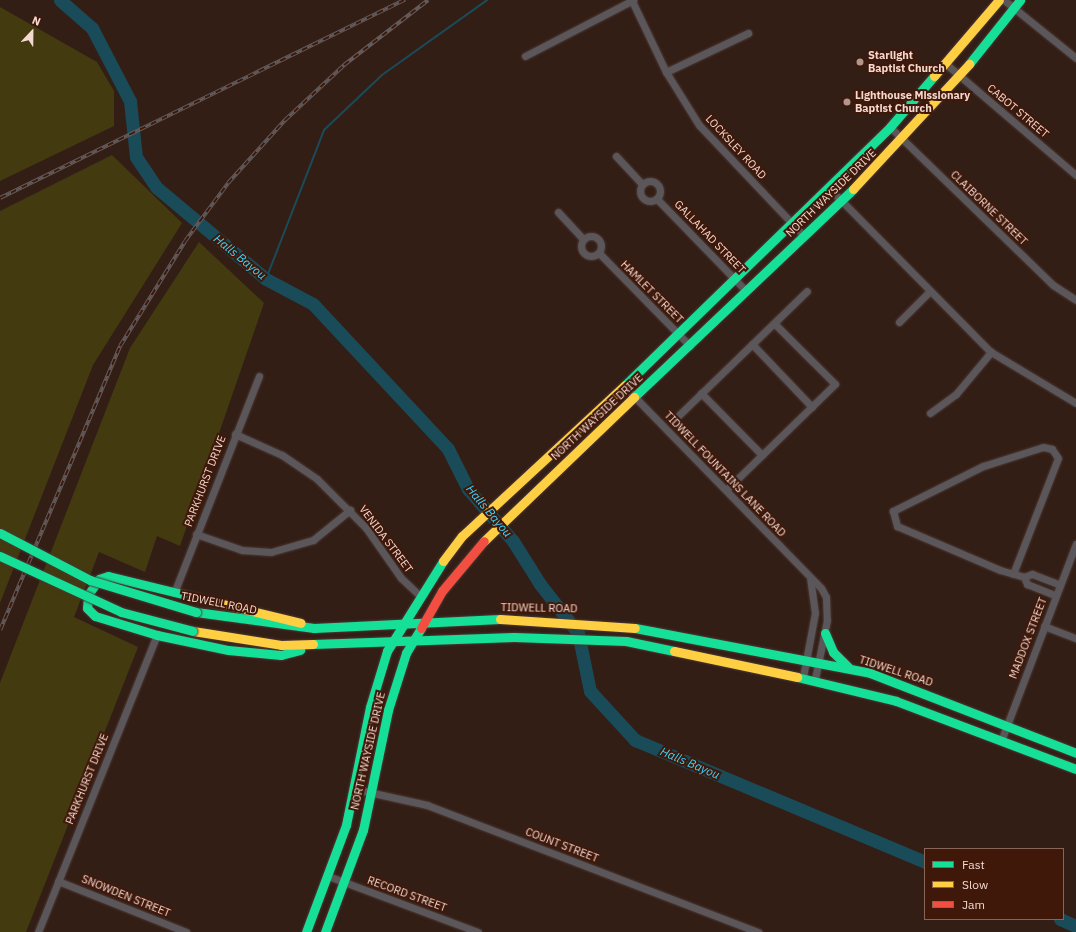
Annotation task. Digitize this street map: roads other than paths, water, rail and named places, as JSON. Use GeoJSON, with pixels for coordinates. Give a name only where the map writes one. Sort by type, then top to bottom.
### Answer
{"type":"FeatureCollection","features":[{"type":"Feature","properties":{"kind":"main road","name":"NORTH WAYSIDE DRIVE"},"geometry":{"type":"LineString","coordinates":[[306,932],[328,876],[355,789],[370,707],[392,642],[400,624],[418,594],[462,536],[624,386],[890,127],[946,64],[999,0]]}},
{"type":"Feature","properties":{"kind":"main road","name":"NORTH WAYSIDE DRIVE"},"geometry":{"type":"LineString","coordinates":[[325,932],[344,882],[372,792],[388,710],[413,642],[442,591],[473,552],[690,346],[902,139],[960,76],[1020,0]]}},
{"type":"Feature","properties":{"kind":"main road","name":"TIDWELL ROAD"},"geometry":{"type":"LineString","coordinates":[[0,533],[90,580],[196,612],[314,628],[505,619],[616,624],[807,658],[849,668],[937,697],[1076,753]]}},
{"type":"Feature","properties":{"kind":"main road"},"geometry":{"type":"LineString","coordinates":[[0,556],[59,586],[121,612],[193,631],[246,642],[315,646],[514,637],[626,641],[815,679],[896,701],[1076,769]]}},
{"type":"Feature","properties":{"kind":"main road"},"geometry":{"type":"LineString","coordinates":[[314,628],[275,614],[174,593],[108,576],[100,579],[88,595],[87,608],[95,616],[157,636],[228,650],[281,655],[315,646]]}},
{"type":"Feature","properties":{"kind":"main road"},"geometry":{"type":"LineString","coordinates":[[825,633],[833,652],[849,668]]}},
{"type":"Feature","properties":{"kind":"street"},"geometry":{"type":"LineString","coordinates":[[525,56],[633,0]]}},
{"type":"Feature","properties":{"kind":"street","name":"LOCKSLEY ROAD"},"geometry":{"type":"LineString","coordinates":[[633,0],[666,72],[699,125],[804,236]]}},
{"type":"Feature","properties":{"kind":"street"},"geometry":{"type":"LineString","coordinates":[[1004,0],[1076,58]]}},
{"type":"Feature","properties":{"kind":"street"},"geometry":{"type":"LineString","coordinates":[[666,72],[748,33]]}},
{"type":"Feature","properties":{"kind":"street","name":"CABOT STREET"},"geometry":{"type":"LineString","coordinates":[[946,64],[1076,175]]}},
{"type":"Feature","properties":{"kind":"street","name":"CLAIBORNE STREET"},"geometry":{"type":"LineString","coordinates":[[890,127],[1053,285],[1076,300]]}},
{"type":"Feature","properties":{"kind":"street"},"geometry":{"type":"LineString","coordinates":[[616,156],[642,184]]}},
{"type":"Feature","properties":{"kind":"street"},"geometry":{"type":"LineString","coordinates":[[651,181],[657,184],[660,190],[657,199],[651,202],[642,198],[639,193],[642,184],[651,181]]}},
{"type":"Feature","properties":{"kind":"street"},"geometry":{"type":"LineString","coordinates":[[829,188],[929,292],[990,352],[1076,404]]}},
{"type":"Feature","properties":{"kind":"street","name":"GALLAHAD STREET"},"geometry":{"type":"LineString","coordinates":[[657,199],[746,291]]}},
{"type":"Feature","properties":{"kind":"street"},"geometry":{"type":"LineString","coordinates":[[558,212],[583,239],[581,248],[586,255],[599,253]]}},
{"type":"Feature","properties":{"kind":"street","name":"HAMLET STREET"},"geometry":{"type":"LineString","coordinates":[[583,239],[592,236],[600,240],[599,253],[690,346]]}},
{"type":"Feature","properties":{"kind":"street"},"geometry":{"type":"LineString","coordinates":[[679,415],[807,291]]}},
{"type":"Feature","properties":{"kind":"street"},"geometry":{"type":"LineString","coordinates":[[899,322],[929,292]]}},
{"type":"Feature","properties":{"kind":"street"},"geometry":{"type":"LineString","coordinates":[[726,490],[835,384],[774,323]]}},
{"type":"Feature","properties":{"kind":"street"},"geometry":{"type":"LineString","coordinates":[[752,344],[812,407]]}},
{"type":"Feature","properties":{"kind":"street"},"geometry":{"type":"LineString","coordinates":[[930,413],[956,394],[990,352]]}},
{"type":"Feature","properties":{"kind":"street","name":"PARKHURST DRIVE"},"geometry":{"type":"LineString","coordinates":[[174,593],[259,376]]}},
{"type":"Feature","properties":{"kind":"street","name":"TIDWELL FOUNTAINS LANE ROAD"},"geometry":{"type":"LineString","coordinates":[[624,386],[637,397],[826,597],[825,633],[815,679]]}},
{"type":"Feature","properties":{"kind":"street"},"geometry":{"type":"LineString","coordinates":[[701,393],[762,455]]}},
{"type":"Feature","properties":{"kind":"street","name":"VENIDA STREET"},"geometry":{"type":"LineString","coordinates":[[235,434],[282,455],[318,479],[350,510],[401,578],[418,594]]}},
{"type":"Feature","properties":{"kind":"street"},"geometry":{"type":"LineString","coordinates":[[1013,574],[1058,458],[1052,449],[1043,447],[983,466],[893,511],[897,526],[1013,574],[1024,577],[1032,574],[1060,585]]}},
{"type":"Feature","properties":{"kind":"street"},"geometry":{"type":"LineString","coordinates":[[196,534],[242,550],[271,552],[313,540],[350,510]]}},
{"type":"Feature","properties":{"kind":"street","name":"MADDOX STREET"},"geometry":{"type":"LineString","coordinates":[[1001,741],[1076,544]]}},
{"type":"Feature","properties":{"kind":"street"},"geometry":{"type":"LineString","coordinates":[[1024,577],[1027,584],[1056,596]]}},
{"type":"Feature","properties":{"kind":"street"},"geometry":{"type":"LineString","coordinates":[[803,677],[815,613],[810,579]]}},
{"type":"Feature","properties":{"kind":"street"},"geometry":{"type":"LineString","coordinates":[[1044,626],[1076,638]]}},
{"type":"Feature","properties":{"kind":"street","name":"PARKHURST DRIVE"},"geometry":{"type":"LineString","coordinates":[[38,932],[157,636]]}},
{"type":"Feature","properties":{"kind":"street","name":"COUNT STREET"},"geometry":{"type":"LineString","coordinates":[[355,789],[428,805],[758,932]]}},
{"type":"Feature","properties":{"kind":"street","name":"RECORD STREET"},"geometry":{"type":"LineString","coordinates":[[328,876],[478,932]]}},
{"type":"Feature","properties":{"kind":"street","name":"SNOWDEN STREET"},"geometry":{"type":"LineString","coordinates":[[58,881],[186,932]]}},
{"type":"Feature","properties":{"kind":"waterway","name":"Halls Bayou"},"geometry":{"type":"LineString","coordinates":[[60,0],[92,28],[130,101],[136,157],[156,187],[266,279],[313,304],[448,449],[468,489],[513,541],[540,584],[578,633],[590,691],[635,740],[924,862]]}},
{"type":"Feature","properties":{"kind":"waterway"},"geometry":{"type":"LineString","coordinates":[[266,279],[324,130],[382,75],[487,0]]}},
{"type":"Feature","properties":{"kind":"waterway","name":"Halls Bayou"},"geometry":{"type":"LineString","coordinates":[[1062,920],[1076,926]]}},
{"type":"Feature","properties":{"kind":"railway"},"geometry":{"type":"LineString","coordinates":[[0,198],[405,0]]}},
{"type":"Feature","properties":{"kind":"railway"},"geometry":{"type":"LineString","coordinates":[[0,630],[120,346],[185,241],[228,183],[285,120],[344,65],[428,0]]}},
{"type":"Feature","properties":{"kind":"place","name":"Starlight Baptist Church"},"geometry":{"type":"Point","coordinates":[860,62]}},
{"type":"Feature","properties":{"kind":"place","name":"Lighthouse Missionary Baptist Church"},"geometry":{"type":"Point","coordinates":[847,102]}}]}
